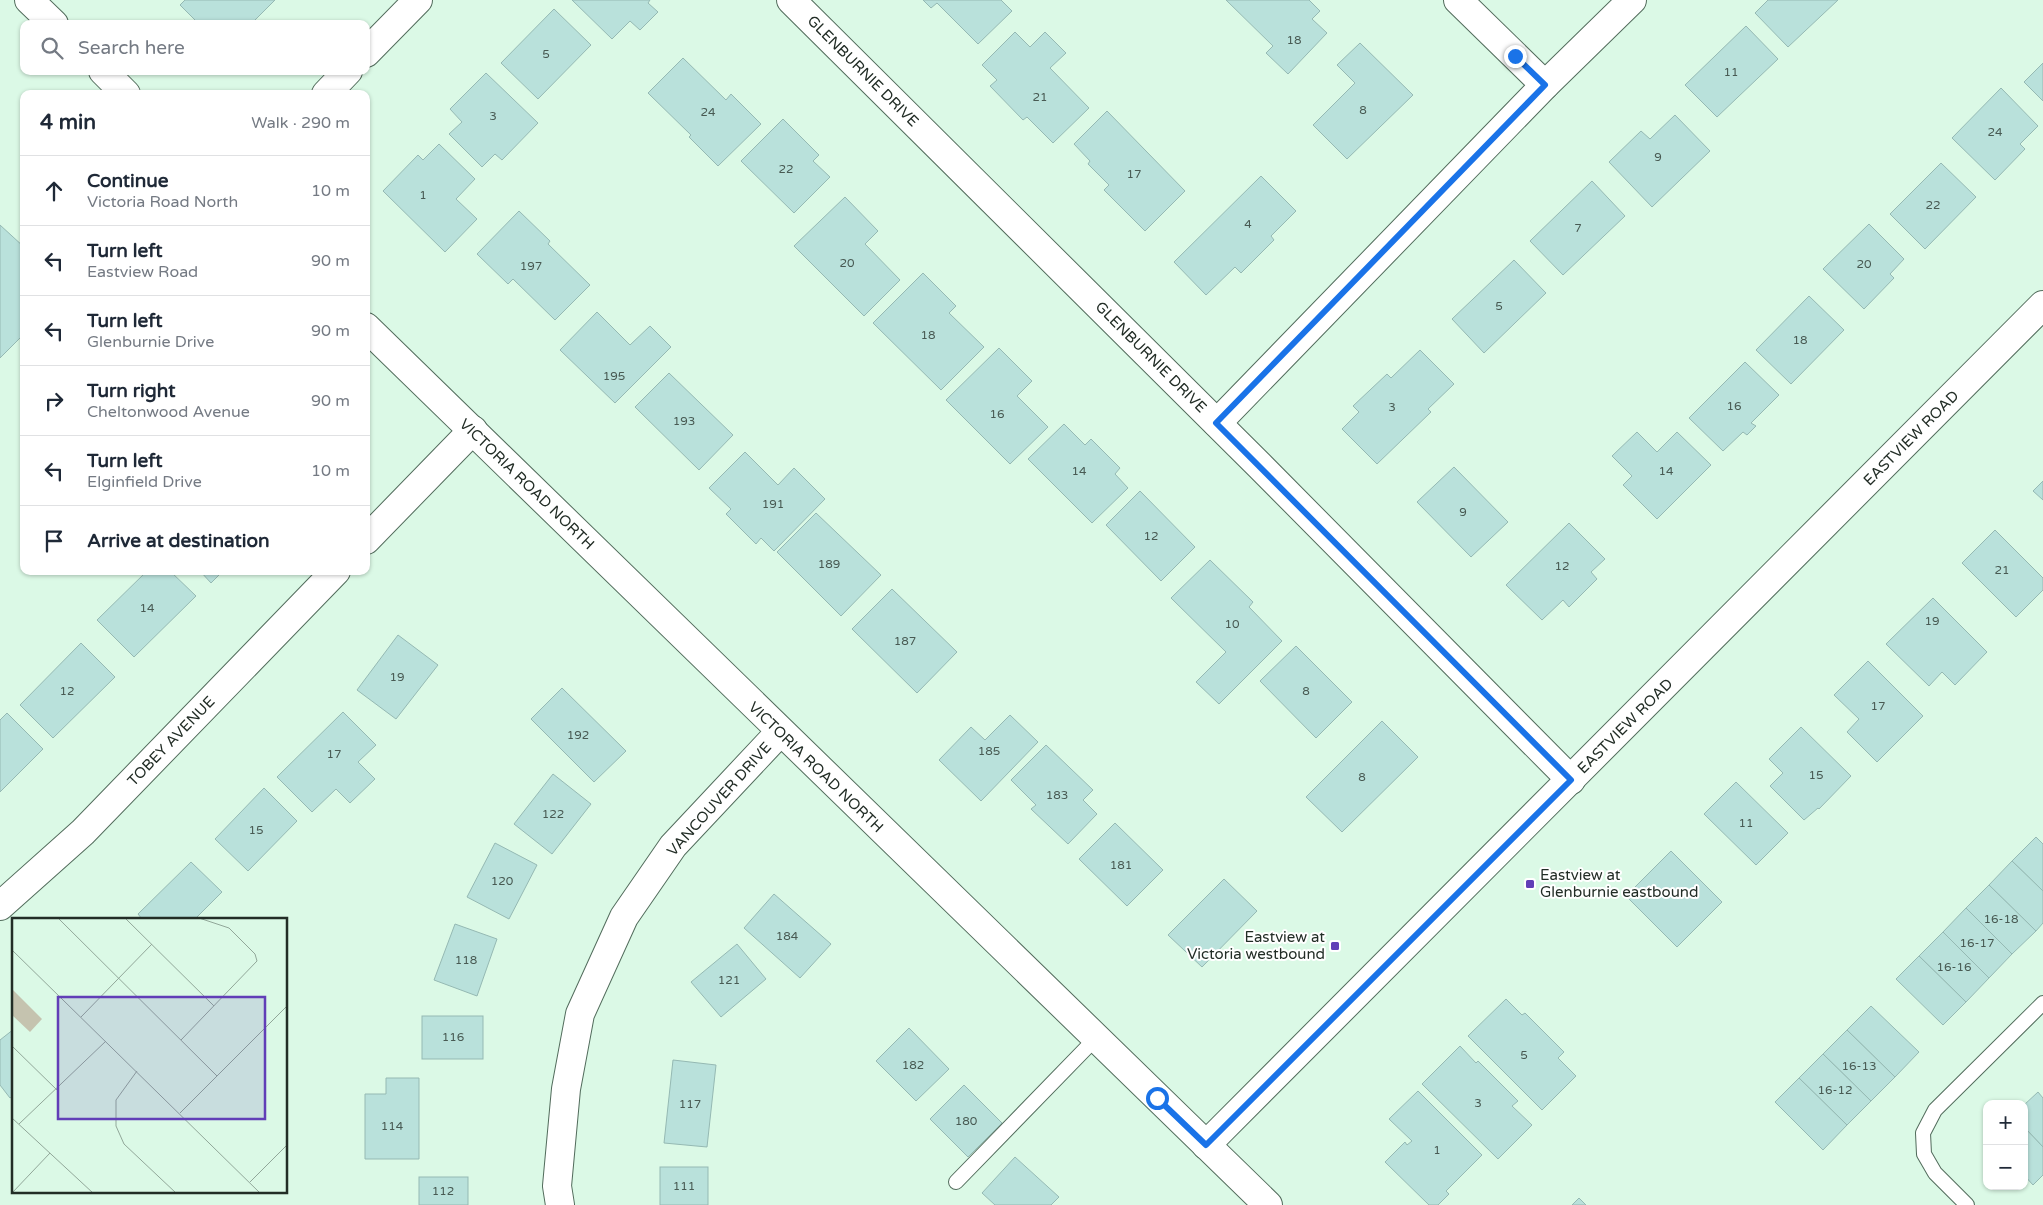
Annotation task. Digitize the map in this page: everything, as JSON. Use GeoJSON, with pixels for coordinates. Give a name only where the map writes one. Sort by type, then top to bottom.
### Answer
{"type":"FeatureCollection","features":[{"type":"Feature","properties":{"kind":"street"},"geometry":{"type":"LineString","coordinates":[[29,0],[50,20]]}},
{"type":"Feature","properties":{"kind":"street"},"geometry":{"type":"LineString","coordinates":[[370,49],[418,0]]}},
{"type":"Feature","properties":{"kind":"street","name":"GLENBURNIE DRIVE"},"geometry":{"type":"LineString","coordinates":[[791,0],[1571,780]]}},
{"type":"Feature","properties":{"kind":"street"},"geometry":{"type":"LineString","coordinates":[[1458,0],[1545,85]]}},
{"type":"Feature","properties":{"kind":"street"},"geometry":{"type":"LineString","coordinates":[[1216,423],[1545,85],[1632,0]]}},
{"type":"Feature","properties":{"kind":"street"},"geometry":{"type":"LineString","coordinates":[[107,75],[122,90]]}},
{"type":"Feature","properties":{"kind":"street"},"geometry":{"type":"LineString","coordinates":[[330,90],[344,75]]}},
{"type":"Feature","properties":{"kind":"street","name":"EASTVIEW ROAD"},"geometry":{"type":"LineString","coordinates":[[1206,1145],[2043,305]]}},
{"type":"Feature","properties":{"kind":"street","name":"VICTORIA ROAD NORTH"},"geometry":{"type":"LineString","coordinates":[[370,331],[1268,1205]]}},
{"type":"Feature","properties":{"kind":"street"},"geometry":{"type":"LineString","coordinates":[[370,536],[472,430]]}},
{"type":"Feature","properties":{"kind":"street","name":"TOBEY AVENUE"},"geometry":{"type":"LineString","coordinates":[[0,906],[83,832],[332,575]]}},
{"type":"Feature","properties":{"kind":"street","name":"VANCOUVER DRIVE"},"geometry":{"type":"LineString","coordinates":[[560,1205],[557,1186],[566,1089],[580,1014],[620,926],[673,846],[780,732]]}},
{"type":"Feature","properties":{"kind":"lane"},"geometry":{"type":"LineString","coordinates":[[1967,1205],[1935,1173],[1924,1154],[1923,1133],[1935,1110],[2043,1003]]}},
{"type":"Feature","properties":{"kind":"lane"},"geometry":{"type":"LineString","coordinates":[[956,1182],[1096,1038]]}},
{"type":"Feature","properties":{"kind":"building"},"geometry":{"type":"Polygon","coordinates":[[[185,0],[275,0],[255,20],[195,20],[180,5],[185,0]]]}},
{"type":"Feature","properties":{"kind":"building"},"geometry":{"type":"Polygon","coordinates":[[[572,0],[650,0],[648,3],[658,12],[640,30],[630,21],[612,39],[572,0]]]}},
{"type":"Feature","properties":{"kind":"building"},"geometry":{"type":"Polygon","coordinates":[[[923,0],[1001,0],[1012,11],[978,44],[937,3],[931,8],[923,0]]]}},
{"type":"Feature","properties":{"kind":"building"},"geometry":{"type":"Polygon","coordinates":[[[1226,0],[1309,0],[1320,11],[1312,19],[1327,33],[1288,74],[1266,53],[1273,46],[1226,0]]]}},
{"type":"Feature","properties":{"kind":"building"},"geometry":{"type":"Polygon","coordinates":[[[1768,0],[1838,0],[1788,47],[1755,13],[1768,0]]]}},
{"type":"Feature","properties":{"kind":"building"},"geometry":{"type":"Polygon","coordinates":[[[554,9],[591,45],[538,99],[501,63],[554,9]]]}},
{"type":"Feature","properties":{"kind":"building"},"geometry":{"type":"Polygon","coordinates":[[[1746,26],[1778,59],[1717,117],[1685,85],[1746,26]]]}},
{"type":"Feature","properties":{"kind":"building"},"geometry":{"type":"Polygon","coordinates":[[[1015,32],[1030,47],[1045,32],[1066,53],[1050,68],[1089,108],[1053,143],[1027,117],[1023,120],[990,86],[997,80],[982,65],[1015,32]]]}},
{"type":"Feature","properties":{"kind":"building"},"geometry":{"type":"Polygon","coordinates":[[[1360,43],[1413,95],[1347,159],[1313,125],[1355,83],[1337,65],[1360,43]]]}},
{"type":"Feature","properties":{"kind":"building"},"geometry":{"type":"Polygon","coordinates":[[[683,58],[726,100],[731,94],[761,124],[718,166],[689,137],[691,135],[648,93],[683,58]]]}},
{"type":"Feature","properties":{"kind":"building"},"geometry":{"type":"Polygon","coordinates":[[[2043,63],[2043,101],[2024,82],[2043,63]]]}},
{"type":"Feature","properties":{"kind":"building"},"geometry":{"type":"Polygon","coordinates":[[[486,73],[538,123],[502,160],[495,154],[482,167],[449,134],[462,122],[450,109],[486,73]]]}},
{"type":"Feature","properties":{"kind":"building"},"geometry":{"type":"Polygon","coordinates":[[[2001,88],[2038,126],[2020,144],[2025,149],[1995,180],[1952,138],[2001,88]]]}},
{"type":"Feature","properties":{"kind":"building"},"geometry":{"type":"Polygon","coordinates":[[[1107,111],[1185,191],[1145,231],[1104,190],[1109,185],[1088,164],[1090,161],[1074,144],[1107,111]]]}},
{"type":"Feature","properties":{"kind":"building"},"geometry":{"type":"Polygon","coordinates":[[[1675,115],[1710,151],[1652,207],[1609,162],[1641,131],[1650,139],[1675,115]]]}},
{"type":"Feature","properties":{"kind":"building"},"geometry":{"type":"Polygon","coordinates":[[[783,119],[819,155],[813,161],[830,177],[794,213],[741,161],[783,119]]]}},
{"type":"Feature","properties":{"kind":"building"},"geometry":{"type":"Polygon","coordinates":[[[439,144],[475,179],[456,199],[477,219],[445,252],[383,191],[418,155],[423,160],[439,144]]]}},
{"type":"Feature","properties":{"kind":"building"},"geometry":{"type":"Polygon","coordinates":[[[1941,163],[1976,197],[1925,249],[1890,214],[1941,163]]]}},
{"type":"Feature","properties":{"kind":"building"},"geometry":{"type":"Polygon","coordinates":[[[1261,176],[1296,211],[1271,236],[1274,240],[1241,273],[1235,267],[1206,295],[1174,262],[1261,176]]]}},
{"type":"Feature","properties":{"kind":"building"},"geometry":{"type":"Polygon","coordinates":[[[1592,181],[1625,216],[1563,275],[1530,241],[1592,181]]]}},
{"type":"Feature","properties":{"kind":"building"},"geometry":{"type":"Polygon","coordinates":[[[845,197],[878,231],[865,244],[900,280],[864,316],[794,246],[845,197]]]}},
{"type":"Feature","properties":{"kind":"building"},"geometry":{"type":"Polygon","coordinates":[[[519,211],[550,241],[548,244],[590,285],[555,320],[513,279],[508,284],[477,254],[519,211]]]}},
{"type":"Feature","properties":{"kind":"building"},"geometry":{"type":"Polygon","coordinates":[[[1869,224],[1904,259],[1890,274],[1894,278],[1864,309],[1823,269],[1869,224]]]}},
{"type":"Feature","properties":{"kind":"building"},"geometry":{"type":"Polygon","coordinates":[[[0,225],[20,243],[20,338],[0,358],[0,225]]]}},
{"type":"Feature","properties":{"kind":"building"},"geometry":{"type":"Polygon","coordinates":[[[1514,260],[1546,293],[1484,353],[1452,319],[1514,260]]]}},
{"type":"Feature","properties":{"kind":"building"},"geometry":{"type":"Polygon","coordinates":[[[923,273],[956,306],[949,313],[984,347],[941,390],[873,323],[923,273]]]}},
{"type":"Feature","properties":{"kind":"building"},"geometry":{"type":"Polygon","coordinates":[[[1809,296],[1844,330],[1791,384],[1756,350],[1809,296]]]}},
{"type":"Feature","properties":{"kind":"building"},"geometry":{"type":"Polygon","coordinates":[[[597,312],[630,345],[650,326],[671,347],[615,403],[560,350],[597,312]]]}},
{"type":"Feature","properties":{"kind":"building"},"geometry":{"type":"Polygon","coordinates":[[[999,348],[1032,381],[1017,396],[1048,427],[1010,464],[946,400],[999,348]]]}},
{"type":"Feature","properties":{"kind":"building"},"geometry":{"type":"Polygon","coordinates":[[[1420,350],[1454,384],[1428,409],[1431,412],[1377,464],[1342,429],[1359,412],[1353,406],[1387,374],[1391,378],[1420,350]]]}},
{"type":"Feature","properties":{"kind":"building"},"geometry":{"type":"Polygon","coordinates":[[[1745,362],[1779,395],[1751,423],[1756,426],[1747,435],[1743,432],[1723,451],[1689,418],[1745,362]]]}},
{"type":"Feature","properties":{"kind":"building"},"geometry":{"type":"Polygon","coordinates":[[[669,373],[733,435],[699,470],[635,407],[669,373]]]}},
{"type":"Feature","properties":{"kind":"building"},"geometry":{"type":"Polygon","coordinates":[[[1064,424],[1085,445],[1091,439],[1120,468],[1115,474],[1128,488],[1092,523],[1028,459],[1064,424]]]}},
{"type":"Feature","properties":{"kind":"building"},"geometry":{"type":"Polygon","coordinates":[[[1637,432],[1657,452],[1677,432],[1711,465],[1657,519],[1623,485],[1632,476],[1612,456],[1637,432]]]}},
{"type":"Feature","properties":{"kind":"building"},"geometry":{"type":"Polygon","coordinates":[[[745,452],[778,485],[794,468],[825,499],[774,551],[761,538],[756,544],[726,514],[731,509],[709,488],[745,452]]]}},
{"type":"Feature","properties":{"kind":"building"},"geometry":{"type":"Polygon","coordinates":[[[1454,467],[1508,522],[1471,557],[1417,502],[1454,467]]]}},
{"type":"Feature","properties":{"kind":"building"},"geometry":{"type":"Polygon","coordinates":[[[2043,481],[2043,500],[2033,491],[2043,481]]]}},
{"type":"Feature","properties":{"kind":"building"},"geometry":{"type":"Polygon","coordinates":[[[1140,491],[1195,547],[1161,581],[1106,525],[1140,491]]]}},
{"type":"Feature","properties":{"kind":"building"},"geometry":{"type":"Polygon","coordinates":[[[816,513],[881,575],[841,616],[777,552],[816,513]]]}},
{"type":"Feature","properties":{"kind":"building"},"geometry":{"type":"Polygon","coordinates":[[[1569,523],[1605,559],[1591,572],[1597,579],[1569,607],[1563,600],[1542,620],[1506,585],[1569,523]]]}},
{"type":"Feature","properties":{"kind":"building"},"geometry":{"type":"Polygon","coordinates":[[[1995,530],[2043,578],[2043,590],[2016,617],[1962,563],[1995,530]]]}},
{"type":"Feature","properties":{"kind":"building"},"geometry":{"type":"Polygon","coordinates":[[[1210,560],[1253,602],[1249,607],[1282,641],[1219,704],[1196,682],[1226,652],[1171,598],[1210,560]]]}},
{"type":"Feature","properties":{"kind":"building"},"geometry":{"type":"Polygon","coordinates":[[[143,575],[174,575],[196,596],[134,657],[97,620],[143,575]]]}},
{"type":"Feature","properties":{"kind":"building"},"geometry":{"type":"Polygon","coordinates":[[[204,575],[219,575],[211,583],[204,575]]]}},
{"type":"Feature","properties":{"kind":"building"},"geometry":{"type":"Polygon","coordinates":[[[892,589],[957,652],[917,693],[852,629],[892,589]]]}},
{"type":"Feature","properties":{"kind":"building"},"geometry":{"type":"Polygon","coordinates":[[[1933,598],[1987,652],[1955,685],[1942,672],[1929,686],[1886,644],[1933,598]]]}},
{"type":"Feature","properties":{"kind":"building"},"geometry":{"type":"Polygon","coordinates":[[[398,635],[438,665],[396,719],[357,690],[398,635]]]}},
{"type":"Feature","properties":{"kind":"building"},"geometry":{"type":"Polygon","coordinates":[[[81,643],[115,677],[53,738],[20,705],[81,643]]]}},
{"type":"Feature","properties":{"kind":"building"},"geometry":{"type":"Polygon","coordinates":[[[1296,646],[1352,702],[1316,738],[1260,681],[1296,646]]]}},
{"type":"Feature","properties":{"kind":"building"},"geometry":{"type":"Polygon","coordinates":[[[1868,661],[1923,716],[1877,762],[1847,732],[1859,719],[1834,695],[1868,661]]]}},
{"type":"Feature","properties":{"kind":"building"},"geometry":{"type":"Polygon","coordinates":[[[562,688],[626,751],[594,782],[531,719],[562,688]]]}},
{"type":"Feature","properties":{"kind":"building"},"geometry":{"type":"Polygon","coordinates":[[[343,712],[376,745],[358,762],[375,779],[350,803],[336,789],[312,812],[277,777],[343,712]]]}},
{"type":"Feature","properties":{"kind":"building"},"geometry":{"type":"Polygon","coordinates":[[[7,713],[43,749],[0,792],[0,720],[7,713]]]}},
{"type":"Feature","properties":{"kind":"building"},"geometry":{"type":"Polygon","coordinates":[[[1010,715],[1038,742],[981,801],[939,760],[971,727],[985,740],[1010,715]]]}},
{"type":"Feature","properties":{"kind":"building"},"geometry":{"type":"Polygon","coordinates":[[[1382,721],[1418,757],[1342,832],[1306,797],[1382,721]]]}},
{"type":"Feature","properties":{"kind":"building"},"geometry":{"type":"Polygon","coordinates":[[[1801,727],[1851,776],[1819,809],[1804,820],[1770,786],[1783,773],[1769,759],[1801,727]]]}},
{"type":"Feature","properties":{"kind":"building"},"geometry":{"type":"Polygon","coordinates":[[[1046,745],[1093,790],[1083,800],[1097,814],[1068,844],[1031,809],[1036,805],[1011,780],[1046,745]]]}},
{"type":"Feature","properties":{"kind":"building"},"geometry":{"type":"Polygon","coordinates":[[[553,774],[591,804],[552,854],[514,824],[553,774]]]}},
{"type":"Feature","properties":{"kind":"building"},"geometry":{"type":"Polygon","coordinates":[[[1736,782],[1788,833],[1756,865],[1704,814],[1736,782]]]}},
{"type":"Feature","properties":{"kind":"building"},"geometry":{"type":"Polygon","coordinates":[[[264,788],[297,821],[248,871],[215,839],[264,788]]]}},
{"type":"Feature","properties":{"kind":"building"},"geometry":{"type":"Polygon","coordinates":[[[1115,823],[1163,870],[1127,906],[1079,859],[1115,823]]]}},
{"type":"Feature","properties":{"kind":"building"},"geometry":{"type":"Polygon","coordinates":[[[2036,837],[2043,844],[2043,891],[2012,861],[2036,837]]]}},
{"type":"Feature","properties":{"kind":"building"},"geometry":{"type":"Polygon","coordinates":[[[495,843],[537,865],[509,919],[467,897],[495,843]]]}},
{"type":"Feature","properties":{"kind":"building"},"geometry":{"type":"Polygon","coordinates":[[[1671,851],[1722,902],[1677,947],[1626,896],[1671,851]]]}},
{"type":"Feature","properties":{"kind":"building"},"geometry":{"type":"Polygon","coordinates":[[[2012,861],[2043,891],[2043,923],[2036,931],[1989,885],[2012,861]]]}},
{"type":"Feature","properties":{"kind":"building"},"geometry":{"type":"Polygon","coordinates":[[[191,862],[222,892],[196,918],[141,918],[138,914],[191,862]]]}},
{"type":"Feature","properties":{"kind":"building"},"geometry":{"type":"Polygon","coordinates":[[[1224,879],[1257,911],[1202,967],[1168,935],[1224,879]]]}},
{"type":"Feature","properties":{"kind":"building"},"geometry":{"type":"Polygon","coordinates":[[[1989,885],[2036,931],[2012,954],[1966,908],[1989,885]]]}},
{"type":"Feature","properties":{"kind":"building"},"geometry":{"type":"Polygon","coordinates":[[[774,894],[831,944],[800,978],[744,928],[774,894]]]}},
{"type":"Feature","properties":{"kind":"building"},"geometry":{"type":"Polygon","coordinates":[[[1966,908],[2012,954],[1989,978],[1943,932],[1966,908]]]}},
{"type":"Feature","properties":{"kind":"building"},"geometry":{"type":"Polygon","coordinates":[[[455,924],[497,939],[477,996],[434,980],[455,924]]]}},
{"type":"Feature","properties":{"kind":"building"},"geometry":{"type":"Polygon","coordinates":[[[1943,932],[1989,978],[1966,1002],[1919,956],[1943,932]]]}},
{"type":"Feature","properties":{"kind":"building"},"geometry":{"type":"Polygon","coordinates":[[[737,944],[766,979],[721,1017],[691,982],[737,944]]]}},
{"type":"Feature","properties":{"kind":"building"},"geometry":{"type":"Polygon","coordinates":[[[1919,956],[1966,1002],[1943,1025],[1896,979],[1919,956]]]}},
{"type":"Feature","properties":{"kind":"building"},"geometry":{"type":"Polygon","coordinates":[[[1506,999],[1522,1015],[1525,1013],[1564,1052],[1558,1058],[1576,1076],[1542,1110],[1468,1036],[1506,999]]]}},
{"type":"Feature","properties":{"kind":"building"},"geometry":{"type":"Polygon","coordinates":[[[1871,1006],[1919,1052],[1895,1077],[1847,1030],[1871,1006]]]}},
{"type":"Feature","properties":{"kind":"building"},"geometry":{"type":"Polygon","coordinates":[[[422,1016],[483,1016],[483,1059],[422,1059],[422,1016]]]}},
{"type":"Feature","properties":{"kind":"building"},"geometry":{"type":"Polygon","coordinates":[[[909,1028],[949,1069],[916,1101],[876,1061],[909,1028]]]}},
{"type":"Feature","properties":{"kind":"building"},"geometry":{"type":"Polygon","coordinates":[[[1847,1030],[1895,1077],[1871,1101],[1823,1054],[1847,1030]]]}},
{"type":"Feature","properties":{"kind":"building"},"geometry":{"type":"Polygon","coordinates":[[[12,1031],[12,1096],[10,1098],[0,1085],[0,1040],[12,1031]]]}},
{"type":"Feature","properties":{"kind":"building"},"geometry":{"type":"Polygon","coordinates":[[[1460,1046],[1476,1063],[1478,1061],[1518,1101],[1512,1106],[1532,1125],[1498,1159],[1422,1084],[1460,1046]]]}},
{"type":"Feature","properties":{"kind":"building"},"geometry":{"type":"Polygon","coordinates":[[[1823,1054],[1871,1101],[1847,1125],[1799,1078],[1823,1054]]]}},
{"type":"Feature","properties":{"kind":"building"},"geometry":{"type":"Polygon","coordinates":[[[673,1060],[716,1065],[707,1147],[664,1143],[673,1060]]]}},
{"type":"Feature","properties":{"kind":"building"},"geometry":{"type":"Polygon","coordinates":[[[386,1078],[419,1078],[419,1159],[365,1159],[365,1094],[386,1094],[386,1078]]]}},
{"type":"Feature","properties":{"kind":"building"},"geometry":{"type":"Polygon","coordinates":[[[1799,1078],[1847,1125],[1823,1150],[1775,1102],[1799,1078]]]}},
{"type":"Feature","properties":{"kind":"building"},"geometry":{"type":"Polygon","coordinates":[[[964,1085],[1002,1123],[968,1157],[930,1119],[964,1085]]]}},
{"type":"Feature","properties":{"kind":"building"},"geometry":{"type":"Polygon","coordinates":[[[1418,1091],[1482,1155],[1446,1191],[1449,1194],[1438,1205],[1429,1205],[1385,1162],[1405,1142],[1407,1145],[1412,1141],[1389,1119],[1418,1091]]]}},
{"type":"Feature","properties":{"kind":"building"},"geometry":{"type":"Polygon","coordinates":[[[2038,1092],[2043,1098],[2043,1147],[2028,1131],[2028,1101],[2038,1092]]]}},
{"type":"Feature","properties":{"kind":"building"},"geometry":{"type":"Polygon","coordinates":[[[2028,1131],[2043,1147],[2043,1175],[2033,1185],[2028,1179],[2028,1131]]]}},
{"type":"Feature","properties":{"kind":"building"},"geometry":{"type":"Polygon","coordinates":[[[1015,1157],[1059,1197],[1051,1205],[995,1205],[982,1193],[1015,1157]]]}},
{"type":"Feature","properties":{"kind":"building"},"geometry":{"type":"Polygon","coordinates":[[[660,1167],[708,1167],[708,1205],[660,1205],[660,1167]]]}},
{"type":"Feature","properties":{"kind":"building"},"geometry":{"type":"Polygon","coordinates":[[[419,1177],[468,1177],[468,1205],[419,1205],[419,1177]]]}},
{"type":"Feature","properties":{"kind":"building"},"geometry":{"type":"Polygon","coordinates":[[[1579,1198],[1586,1205],[1572,1205],[1579,1198]]]}},
{"type":"Feature","properties":{"kind":"place","name":"Eastview at Glenburnie eastbound"},"geometry":{"type":"Point","coordinates":[1530,884]}},
{"type":"Feature","properties":{"kind":"place","name":"Eastview at Victoria westbound"},"geometry":{"type":"Point","coordinates":[1335,946]}},
{"type":"Feature","properties":{"kind":"route"},"geometry":{"type":"LineString","coordinates":[[1157,1098],[1206,1145],[1571,780],[1216,423],[1545,85],[1515,56]]}}]}
